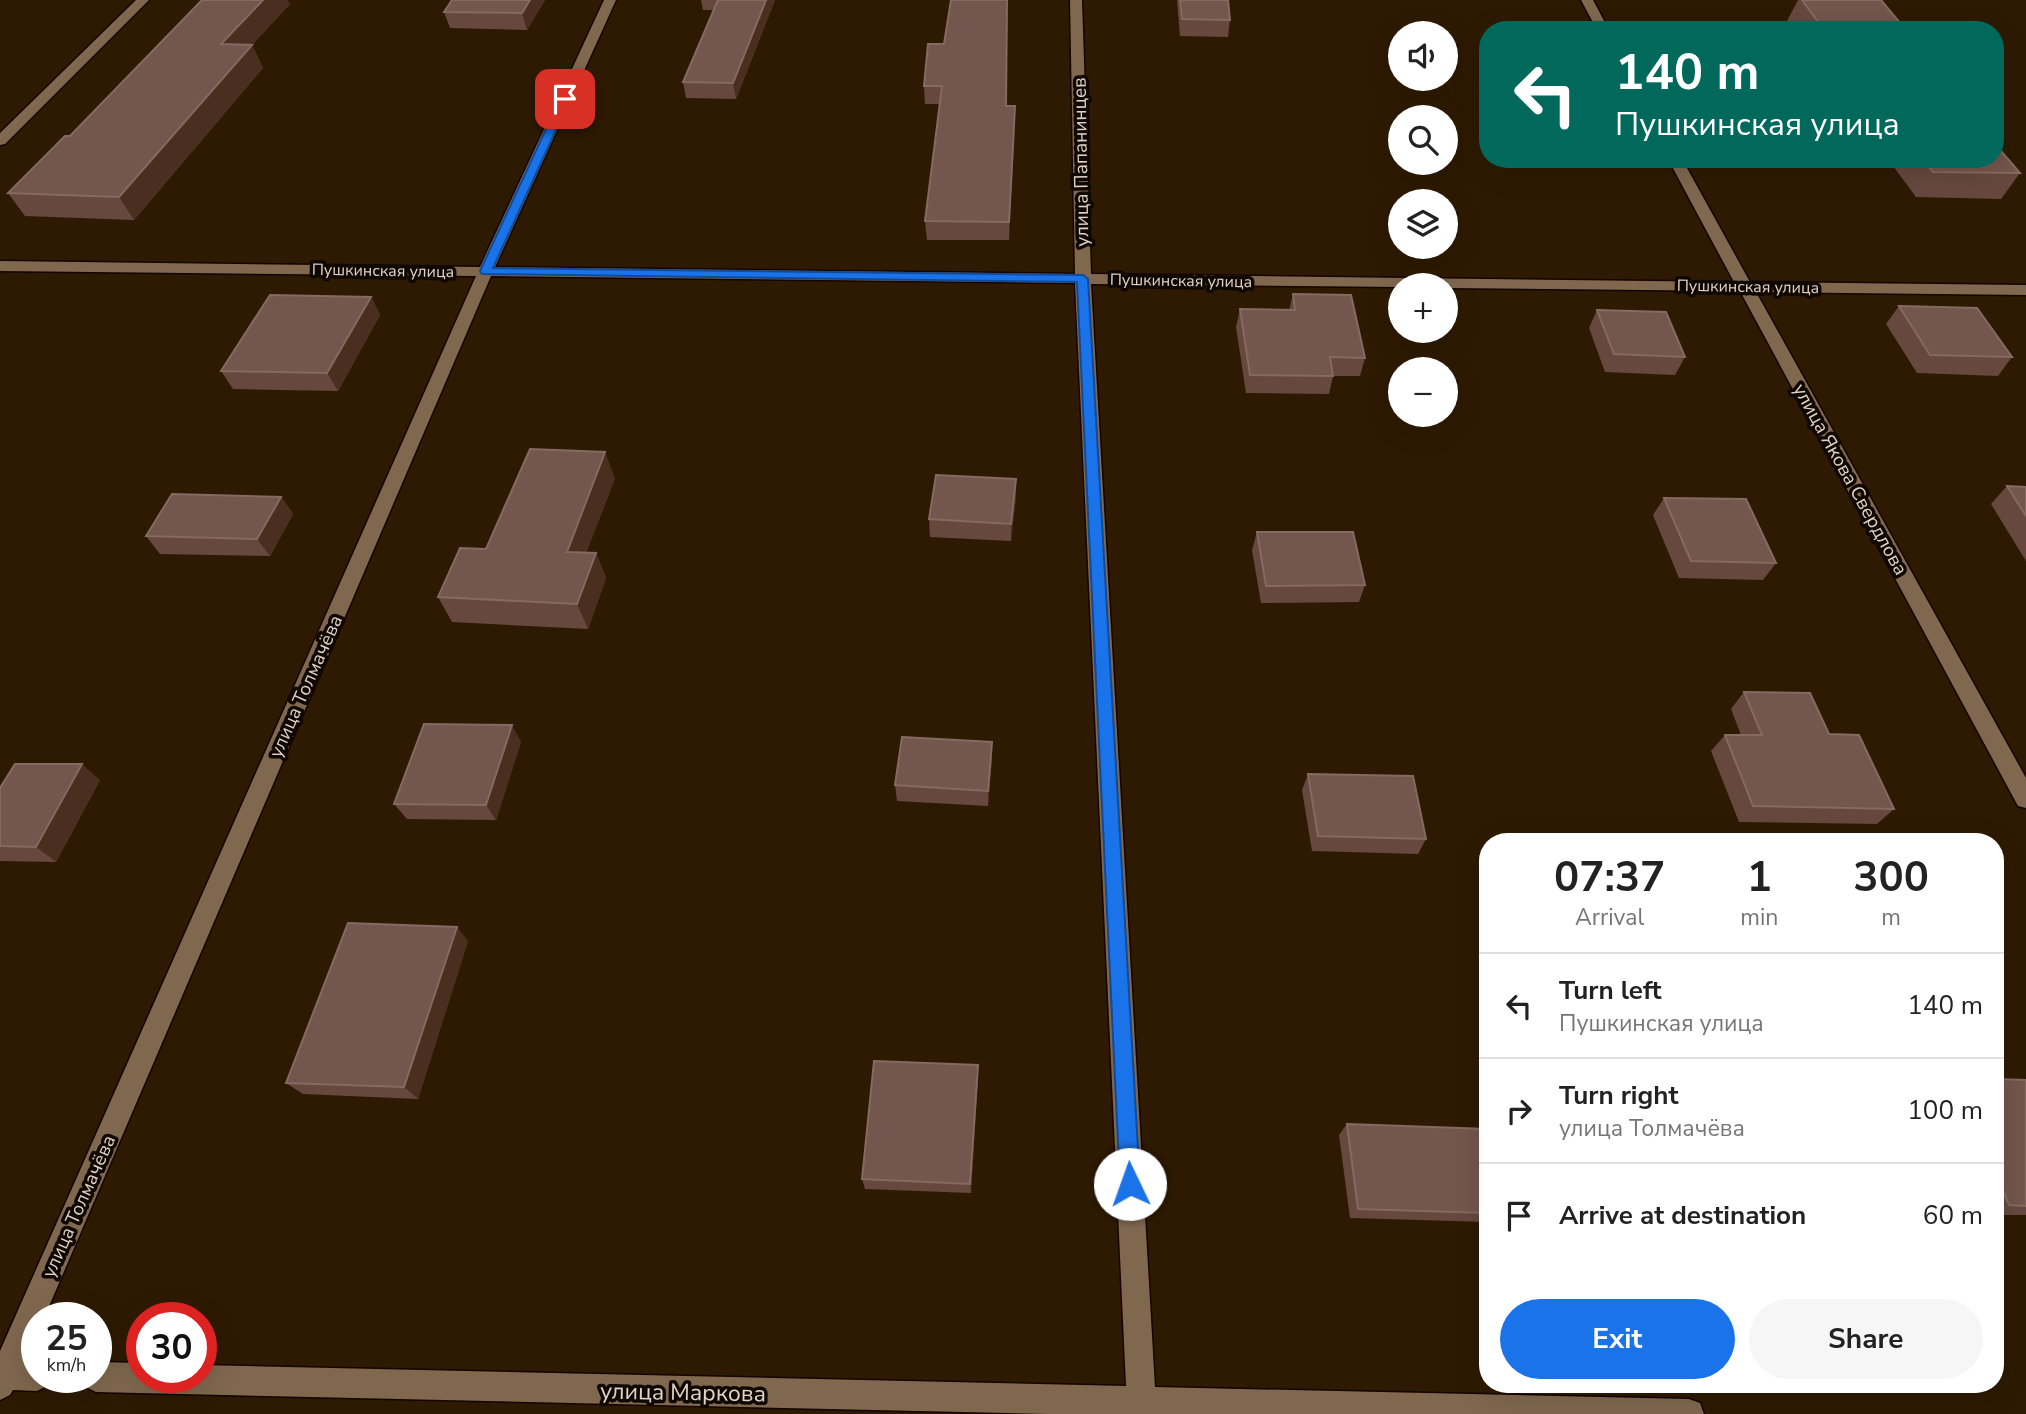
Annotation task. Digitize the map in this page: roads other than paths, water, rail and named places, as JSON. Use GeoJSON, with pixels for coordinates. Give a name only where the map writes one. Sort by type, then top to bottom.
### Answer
{"type":"FeatureCollection","features":[{"type":"Feature","properties":{"kind":"street"},"geometry":{"type":"LineString","coordinates":[[0,141],[143,0]]}},
{"type":"Feature","properties":{"kind":"street","name":"улица Толмачёва"},"geometry":{"type":"LineString","coordinates":[[2,1378],[486,271],[610,0]]}},
{"type":"Feature","properties":{"kind":"street","name":"улица Папанинцев"},"geometry":{"type":"LineString","coordinates":[[1076,0],[1083,279],[1142,1409]]}},
{"type":"Feature","properties":{"kind":"street"},"geometry":{"type":"LineString","coordinates":[[1587,0],[1598,21]]}},
{"type":"Feature","properties":{"kind":"street","name":"улица Якова Свердлова"},"geometry":{"type":"LineString","coordinates":[[1680,168],[2026,799]]}},
{"type":"Feature","properties":{"kind":"street","name":"Пушкинская улица"},"geometry":{"type":"LineString","coordinates":[[0,266],[2026,290]]}},
{"type":"Feature","properties":{"kind":"street"},"geometry":{"type":"LineString","coordinates":[[2,1378],[21,1377]]}},
{"type":"Feature","properties":{"kind":"street","name":"улица Маркова"},"geometry":{"type":"LineString","coordinates":[[112,1377],[1142,1409],[1689,1414]]}}]}
